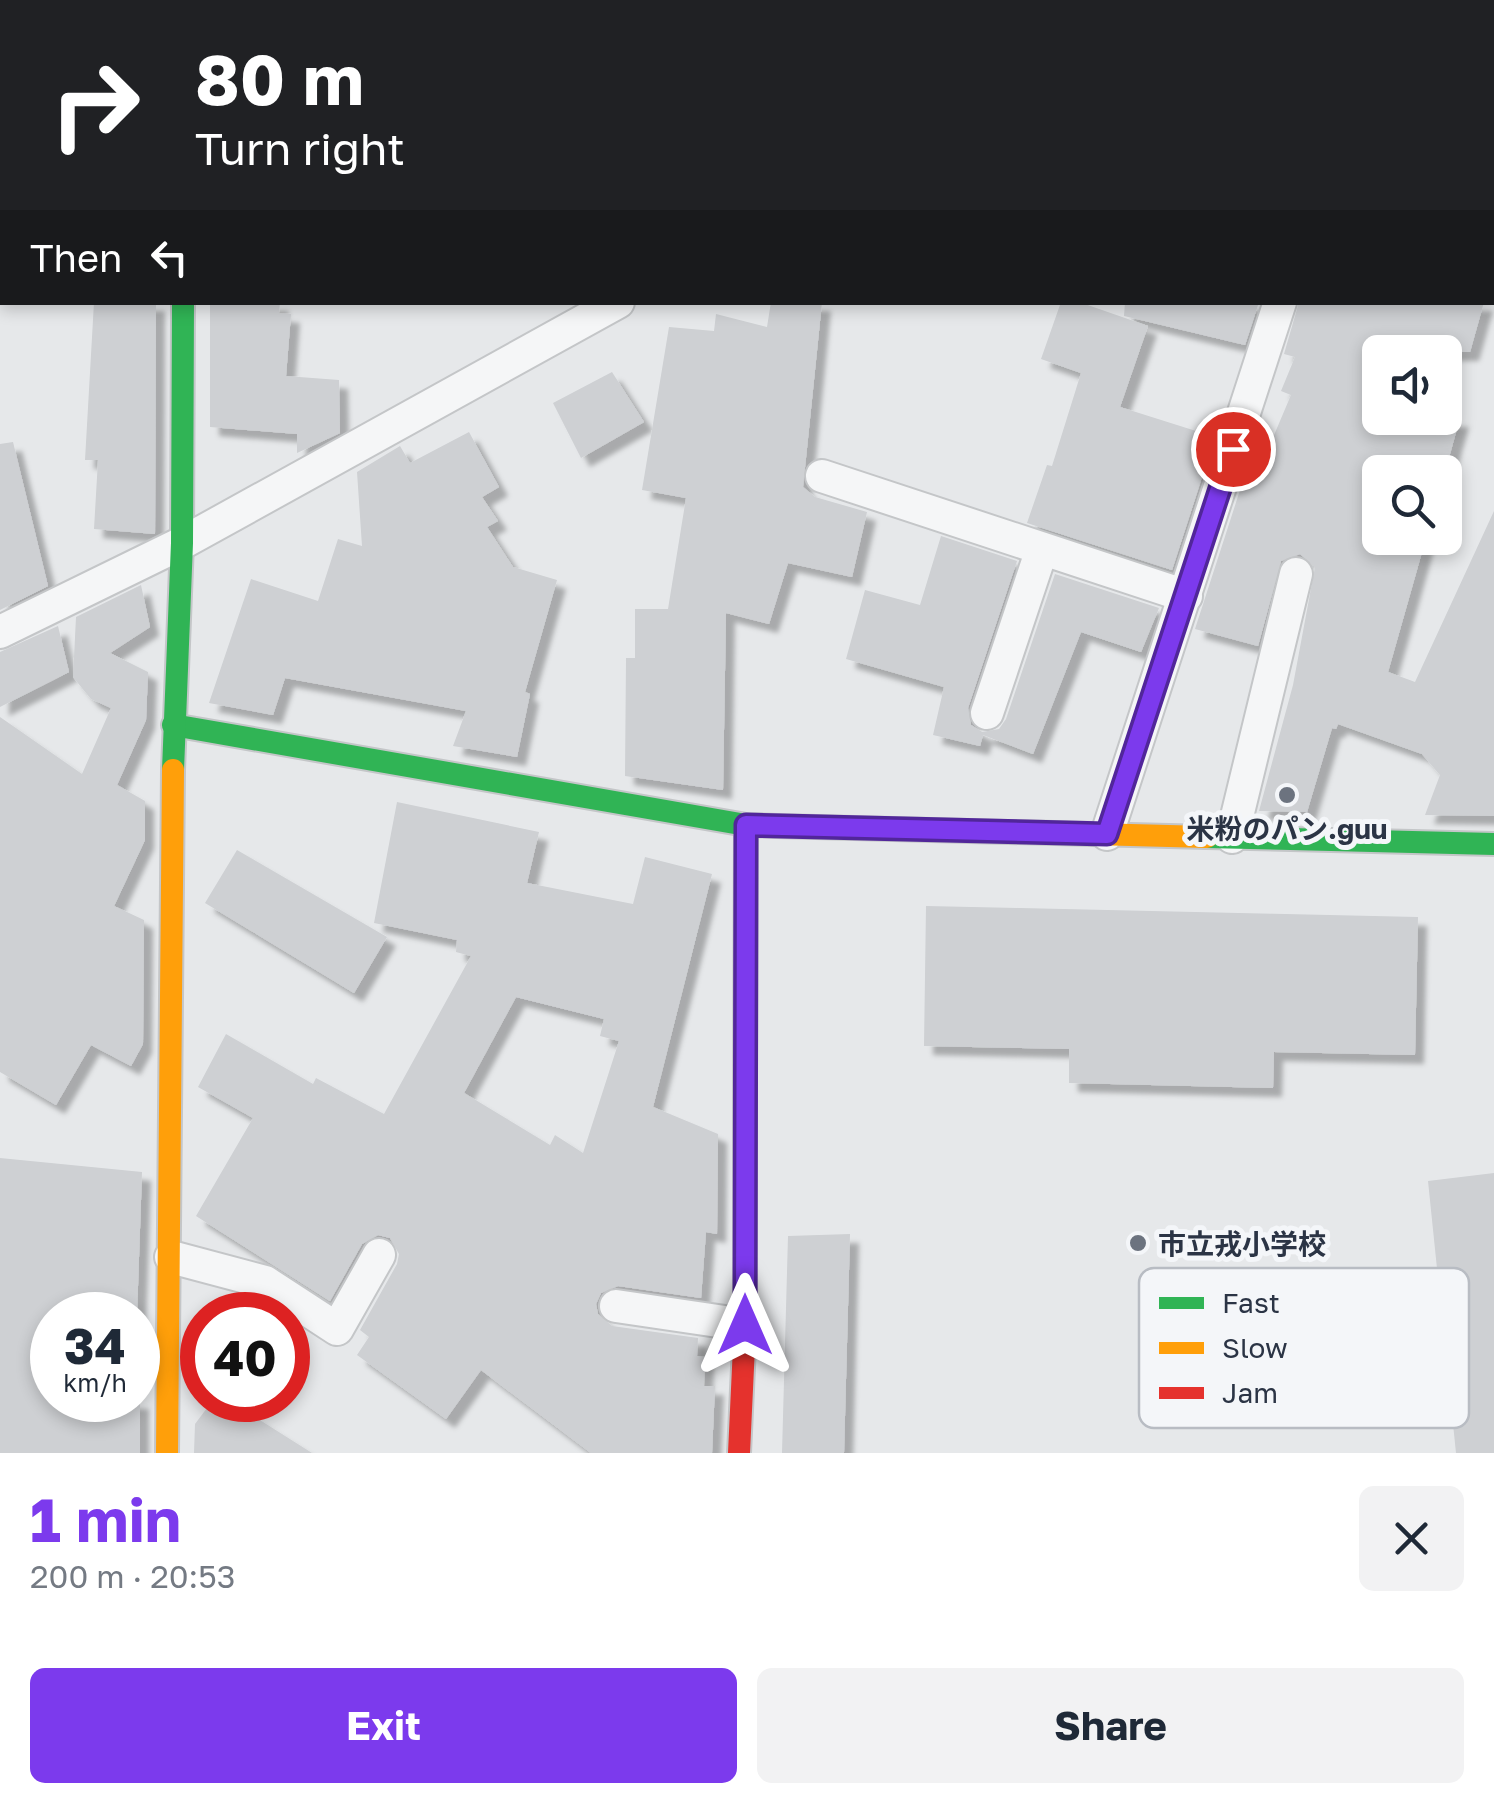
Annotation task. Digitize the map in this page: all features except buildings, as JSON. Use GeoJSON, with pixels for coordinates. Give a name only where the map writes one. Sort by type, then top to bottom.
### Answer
{"type":"FeatureCollection","features":[{"type":"Feature","properties":{"kind":"street"},"geometry":{"type":"LineString","coordinates":[[167,1453],[173,725],[182,543],[183,305]]}},
{"type":"Feature","properties":{"kind":"street"},"geometry":{"type":"LineString","coordinates":[[0,632],[182,543],[613,305]]}},
{"type":"Feature","properties":{"kind":"street"},"geometry":{"type":"LineString","coordinates":[[1107,834],[1279,305]]}},
{"type":"Feature","properties":{"kind":"street"},"geometry":{"type":"LineString","coordinates":[[822,476],[1186,596]]}},
{"type":"Feature","properties":{"kind":"street"},"geometry":{"type":"LineString","coordinates":[[988,713],[1042,548]]}},
{"type":"Feature","properties":{"kind":"street"},"geometry":{"type":"LineString","coordinates":[[1232,838],[1296,574]]}},
{"type":"Feature","properties":{"kind":"street"},"geometry":{"type":"LineString","coordinates":[[173,725],[746,825],[1494,844]]}},
{"type":"Feature","properties":{"kind":"street"},"geometry":{"type":"LineString","coordinates":[[739,1453],[745,1325],[746,825]]}},
{"type":"Feature","properties":{"kind":"street"},"geometry":{"type":"LineString","coordinates":[[171,1257],[265,1282],[337,1328],[379,1255]]}},
{"type":"Feature","properties":{"kind":"street"},"geometry":{"type":"LineString","coordinates":[[616,1306],[745,1325]]}},
{"type":"Feature","properties":{"kind":"traffic: fast"},"geometry":{"type":"LineString","coordinates":[[173,770],[182,543],[183,305]]}},
{"type":"Feature","properties":{"kind":"traffic: fast"},"geometry":{"type":"LineString","coordinates":[[173,725],[746,825],[777,826]]}},
{"type":"Feature","properties":{"kind":"traffic: fast"},"geometry":{"type":"LineString","coordinates":[[745,1079],[746,825]]}},
{"type":"Feature","properties":{"kind":"traffic: fast"},"geometry":{"type":"LineString","coordinates":[[1207,837],[1494,844]]}},
{"type":"Feature","properties":{"kind":"traffic: slow"},"geometry":{"type":"LineString","coordinates":[[167,1453],[173,770]]}},
{"type":"Feature","properties":{"kind":"traffic: slow"},"geometry":{"type":"LineString","coordinates":[[777,826],[1207,837]]}},
{"type":"Feature","properties":{"kind":"traffic: jam"},"geometry":{"type":"LineString","coordinates":[[739,1453],[745,1325],[745,1079]]}},
{"type":"Feature","properties":{"kind":"place","name":"米粉のパン.guu"},"geometry":{"type":"Point","coordinates":[1287,795]}},
{"type":"Feature","properties":{"kind":"place","name":"市立戎小学校"},"geometry":{"type":"Point","coordinates":[1138,1243]}},
{"type":"Feature","properties":{"kind":"route"},"geometry":{"type":"LineString","coordinates":[[745,1325],[746,825],[1107,834],[1233,449]]}}]}
